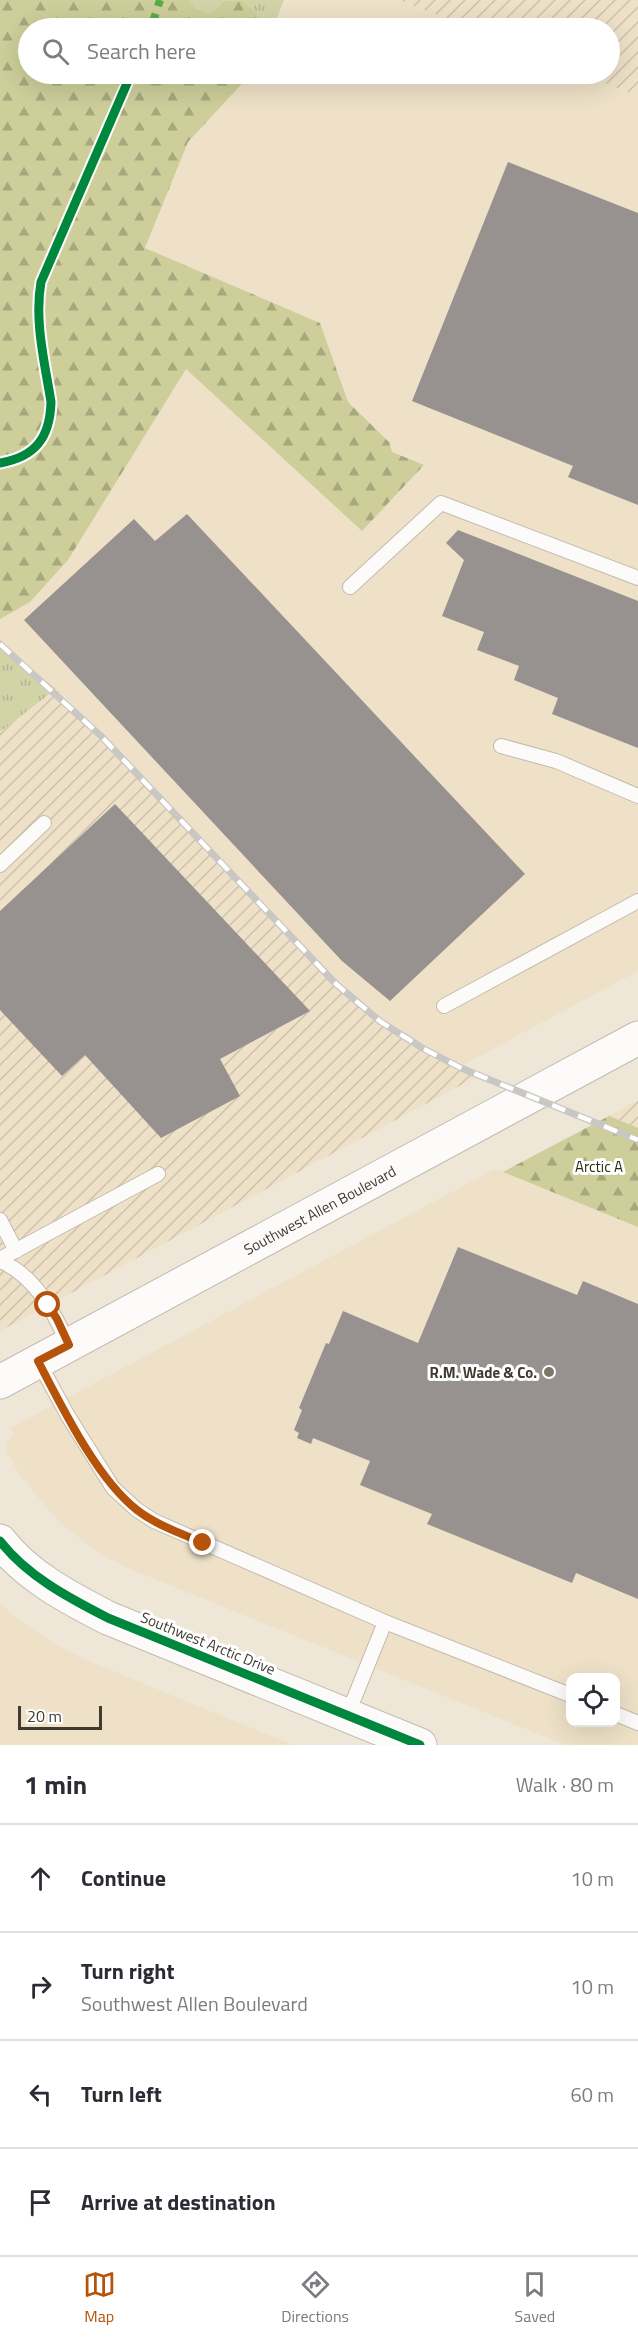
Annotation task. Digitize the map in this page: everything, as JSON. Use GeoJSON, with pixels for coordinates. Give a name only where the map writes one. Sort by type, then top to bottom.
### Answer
{"type":"FeatureCollection","features":[{"type":"Feature","properties":{"kind":"main road","name":"Southwest Allen Boulevard"},"geometry":{"type":"LineString","coordinates":[[0,1382],[638,1038]]}},
{"type":"Feature","properties":{"kind":"main road","name":"Southwest Arctic Drive"},"geometry":{"type":"LineString","coordinates":[[0,1541],[28,1569],[48,1584],[68,1598],[108,1618],[420,1745]]}},
{"type":"Feature","properties":{"kind":"lane"},"geometry":{"type":"LineString","coordinates":[[350,587],[441,503],[638,578]]}},
{"type":"Feature","properties":{"kind":"lane"},"geometry":{"type":"LineString","coordinates":[[501,746],[556,761],[638,796]]}},
{"type":"Feature","properties":{"kind":"lane"},"geometry":{"type":"LineString","coordinates":[[0,865],[44,824]]}},
{"type":"Feature","properties":{"kind":"lane"},"geometry":{"type":"LineString","coordinates":[[444,1006],[638,901]]}},
{"type":"Feature","properties":{"kind":"lane"},"geometry":{"type":"LineString","coordinates":[[0,1260],[158,1174]]}},
{"type":"Feature","properties":{"kind":"lane"},"geometry":{"type":"LineString","coordinates":[[0,1220],[16,1251]]}},
{"type":"Feature","properties":{"kind":"lane"},"geometry":{"type":"LineString","coordinates":[[0,1260],[9,1264],[36,1289],[57,1319],[69,1345]]}},
{"type":"Feature","properties":{"kind":"lane"},"geometry":{"type":"LineString","coordinates":[[38,1361],[68,1416],[113,1488],[137,1510],[171,1528],[385,1622],[566,1693]]}},
{"type":"Feature","properties":{"kind":"lane"},"geometry":{"type":"LineString","coordinates":[[348,1716],[385,1622]]}},
{"type":"Feature","properties":{"kind":"lane"},"geometry":{"type":"LineString","coordinates":[[620,1716],[638,1723]]}},
{"type":"Feature","properties":{"kind":"shaded area"},"geometry":{"type":"Polygon","coordinates":[[[284,0],[399,0],[445,18],[277,18],[284,0]]]}},
{"type":"Feature","properties":{"kind":"shaded area"},"geometry":{"type":"Polygon","coordinates":[[[399,0],[638,0],[638,96],[607,84],[620,84],[620,18],[445,18],[399,0]]]}},
{"type":"Feature","properties":{"kind":"shaded area"},"geometry":{"type":"Polygon","coordinates":[[[242,84],[607,84],[638,96],[638,971],[459,1067],[394,1030],[347,995],[324,974],[64,696],[0,643],[0,523],[158,357],[389,442],[348,402],[320,323],[145,249],[188,142],[242,84]]]}},
{"type":"Feature","properties":{"kind":"shaded area"},"geometry":{"type":"Polygon","coordinates":[[[56,689],[324,974],[347,995],[394,1030],[422,1048],[478,1076],[0,1331],[0,732],[56,689]]]}},
{"type":"Feature","properties":{"kind":"shaded area"},"geometry":{"type":"Polygon","coordinates":[[[638,1100],[638,1128],[609,1116],[638,1100]]]}},
{"type":"Feature","properties":{"kind":"shaded area"},"geometry":{"type":"Polygon","coordinates":[[[495,1169],[638,1227],[638,1745],[565,1745],[125,1567],[98,1552],[59,1522],[22,1478],[7,1453],[7,1441],[14,1434],[11,1428],[495,1169]]]}},
{"type":"Feature","properties":{"kind":"shaded area"},"geometry":{"type":"Polygon","coordinates":[[[0,1604],[57,1645],[86,1660],[293,1745],[0,1745],[0,1604]]]}},
{"type":"Feature","properties":{"kind":"green space"},"geometry":{"type":"Polygon","coordinates":[[[0,0],[190,0],[196,9],[210,13],[224,1],[243,0],[260,18],[18,18],[18,84],[242,84],[188,142],[145,248],[320,323],[348,402],[389,442],[392,452],[424,465],[362,531],[186,369],[68,560],[30,602],[0,619],[0,0]]]}},
{"type":"Feature","properties":{"kind":"green space"},"geometry":{"type":"Polygon","coordinates":[[[190,0],[238,0],[224,1],[210,13],[196,9],[190,0]]]}},
{"type":"Feature","properties":{"kind":"green space"},"geometry":{"type":"Polygon","coordinates":[[[243,0],[284,0],[277,18],[260,18],[243,0]]]}},
{"type":"Feature","properties":{"kind":"green space"},"geometry":{"type":"Polygon","coordinates":[[[0,643],[56,689],[0,732],[0,643]]]}},
{"type":"Feature","properties":{"kind":"green space","name":"Arctic A"},"geometry":{"type":"Polygon","coordinates":[[[609,1116],[638,1128],[638,1227],[503,1172],[609,1116]]]}},
{"type":"Feature","properties":{"kind":"building"},"geometry":{"type":"Polygon","coordinates":[[[508,162],[638,213],[638,505],[568,477],[573,466],[412,401],[508,162]]]}},
{"type":"Feature","properties":{"kind":"building"},"geometry":{"type":"Polygon","coordinates":[[[187,514],[525,874],[390,1001],[342,961],[24,620],[134,519],[155,541],[187,514]]]}},
{"type":"Feature","properties":{"kind":"building"},"geometry":{"type":"Polygon","coordinates":[[[458,530],[638,601],[638,748],[552,714],[558,698],[514,680],[519,666],[477,650],[484,632],[442,616],[464,560],[446,543],[458,530]]]}},
{"type":"Feature","properties":{"kind":"building"},"geometry":{"type":"Polygon","coordinates":[[[115,804],[310,1011],[220,1059],[240,1096],[161,1138],[85,1055],[62,1076],[0,1010],[0,911],[115,804]]]}},
{"type":"Feature","properties":{"kind":"building"},"geometry":{"type":"Polygon","coordinates":[[[458,1247],[577,1295],[583,1281],[638,1304],[638,1599],[576,1573],[572,1583],[427,1524],[432,1514],[360,1485],[370,1461],[313,1438],[311,1444],[297,1438],[299,1433],[294,1430],[302,1410],[299,1408],[326,1343],[329,1344],[343,1311],[418,1343],[458,1247]]]}},
{"type":"Feature","properties":{"kind":"railway"},"geometry":{"type":"LineString","coordinates":[[0,644],[101,736],[336,984],[381,1022],[424,1049],[461,1068],[638,1140]]}},
{"type":"Feature","properties":{"kind":"marked path"},"geometry":{"type":"LineString","coordinates":[[154,18],[160,0]]}},
{"type":"Feature","properties":{"kind":"cycle path"},"geometry":{"type":"LineString","coordinates":[[0,463],[31,451],[44,436],[48,426],[51,402],[40,327],[41,282],[127,84]]}},
{"type":"Feature","properties":{"kind":"cycle path"},"geometry":{"type":"LineString","coordinates":[[0,1541],[11,1554],[36,1575],[64,1594],[108,1618],[420,1745]]}},
{"type":"Feature","properties":{"kind":"place","name":"R.M. Wade & Co."},"geometry":{"type":"Point","coordinates":[549,1372]}},
{"type":"Feature","properties":{"kind":"route"},"geometry":{"type":"LineString","coordinates":[[48,1305],[69,1345],[38,1361],[68,1416],[113,1488],[137,1510],[154,1521],[203,1543]]}}]}
